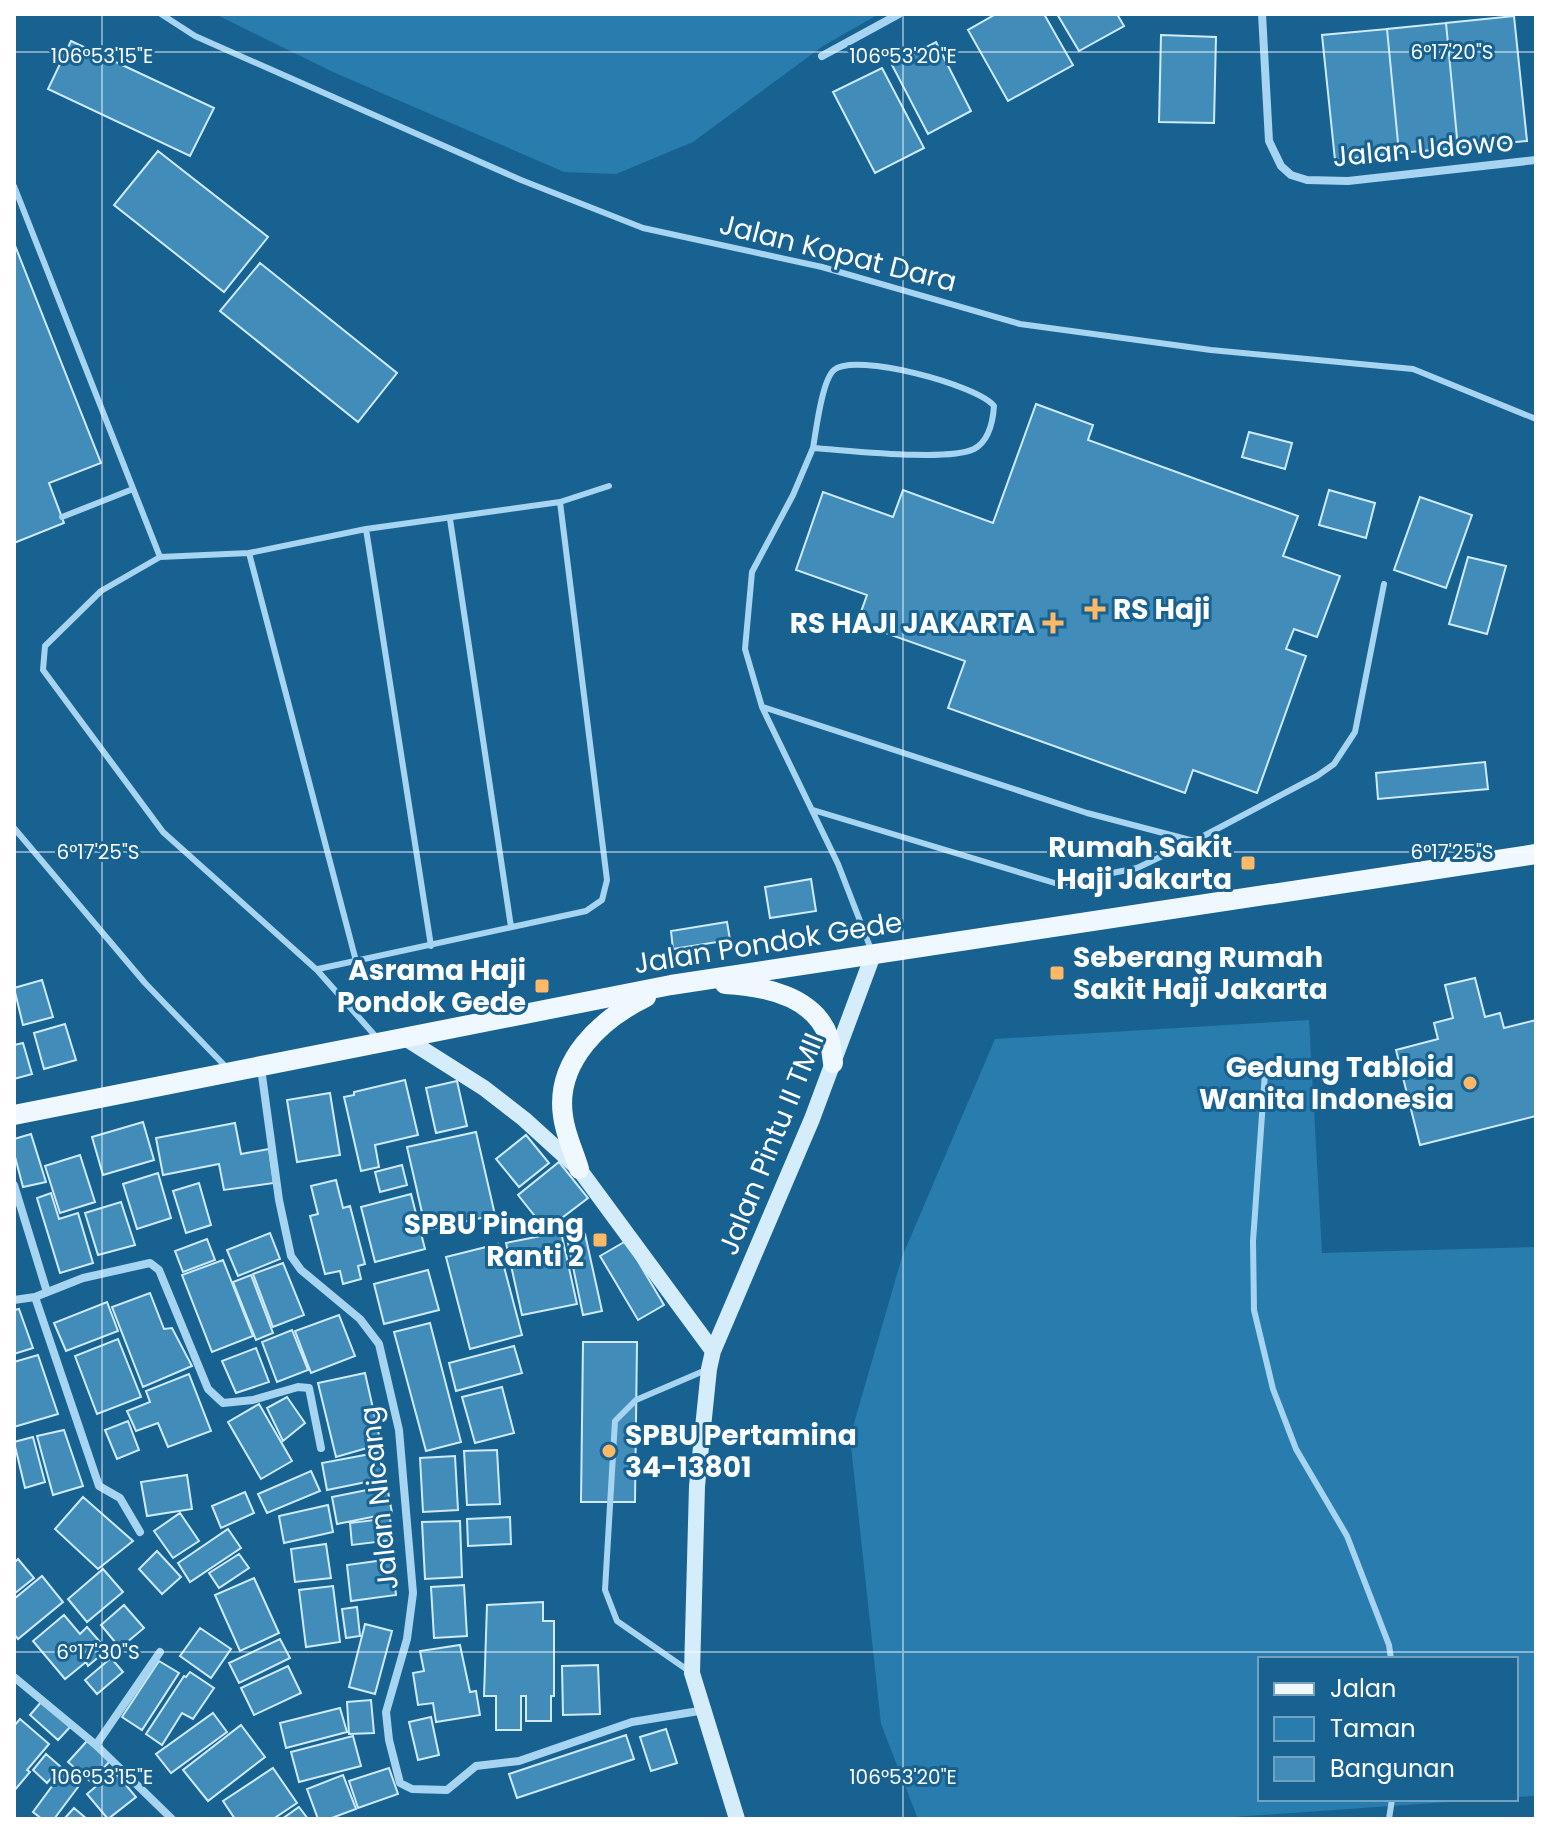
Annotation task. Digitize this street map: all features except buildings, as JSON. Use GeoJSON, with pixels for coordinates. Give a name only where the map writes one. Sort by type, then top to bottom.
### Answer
{"type":"FeatureCollection","features":[{"type":"Feature","properties":{"kind":"main road","name":"Jalan Pondok Gede"},"geometry":{"type":"LineString","coordinates":[[14,1115],[680,983],[1536,854]]}},
{"type":"Feature","properties":{"kind":"main road"},"geometry":{"type":"LineString","coordinates":[[579,1169],[563,1117],[562,1091],[571,1061],[596,1031],[623,1008],[680,983],[764,989],[789,998],[822,1023],[829,1039],[833,1063]]}},
{"type":"Feature","properties":{"kind":"street"},"geometry":{"type":"LineString","coordinates":[[822,56],[899,14]]}},
{"type":"Feature","properties":{"kind":"street","name":"Jalan Udowo"},"geometry":{"type":"LineString","coordinates":[[1262,14],[1269,141],[1281,166],[1291,175],[1307,180],[1348,181],[1536,160]]}},
{"type":"Feature","properties":{"kind":"street","name":"Jalan Pintu II TMII"},"geometry":{"type":"LineString","coordinates":[[737,1819],[692,1673],[697,1486],[709,1369],[713,1351],[812,1119],[873,955]]}},
{"type":"Feature","properties":{"kind":"street"},"geometry":{"type":"LineString","coordinates":[[405,1038],[484,1088],[579,1169],[713,1351]]}},
{"type":"Feature","properties":{"kind":"street","name":"Jalan Nicang"},"geometry":{"type":"LineString","coordinates":[[261,1067],[279,1200],[291,1256],[301,1270],[360,1319],[379,1344],[399,1430],[413,1593],[407,1639],[386,1712],[389,1740],[400,1783],[412,1789],[447,1790],[476,1766],[519,1761],[632,1722],[705,1710]]}},
{"type":"Feature","properties":{"kind":"street"},"geometry":{"type":"LineString","coordinates":[[14,1185],[47,1292]]}},
{"type":"Feature","properties":{"kind":"street"},"geometry":{"type":"LineString","coordinates":[[14,1300],[35,1297],[83,1278],[150,1263],[159,1270],[208,1389],[223,1403],[253,1400],[298,1387],[309,1388],[321,1448]]}},
{"type":"Feature","properties":{"kind":"street"},"geometry":{"type":"LineString","coordinates":[[35,1297],[99,1486],[120,1498],[140,1532]]}},
{"type":"Feature","properties":{"kind":"street"},"geometry":{"type":"LineString","coordinates":[[96,1745],[160,1652]]}},
{"type":"Feature","properties":{"kind":"street"},"geometry":{"type":"LineString","coordinates":[[14,1677],[96,1745],[172,1819]]}},
{"type":"Feature","properties":{"kind":"lane","name":"Jalan Kopat Dara"},"geometry":{"type":"LineString","coordinates":[[161,14],[209,42],[521,180],[643,228],[822,267],[1020,324],[1211,350],[1413,369],[1536,419]]}},
{"type":"Feature","properties":{"kind":"lane"},"geometry":{"type":"LineString","coordinates":[[14,186],[160,557]]}},
{"type":"Feature","properties":{"kind":"lane"},"geometry":{"type":"LineString","coordinates":[[813,448],[946,455],[974,449],[986,438],[994,406],[988,398],[910,372],[846,365],[834,369],[827,381],[813,448],[793,495],[752,572],[745,649],[762,707],[813,810],[873,955]]}},
{"type":"Feature","properties":{"kind":"lane"},"geometry":{"type":"LineString","coordinates":[[381,1043],[317,970],[163,832],[43,670],[45,646],[101,591],[160,557],[249,553],[366,529],[560,502],[609,486]]}},
{"type":"Feature","properties":{"kind":"lane"},"geometry":{"type":"LineString","coordinates":[[62,517],[133,489]]}},
{"type":"Feature","properties":{"kind":"lane"},"geometry":{"type":"LineString","coordinates":[[317,970],[594,907],[602,900],[607,880],[560,502]]}},
{"type":"Feature","properties":{"kind":"lane"},"geometry":{"type":"LineString","coordinates":[[450,519],[511,927]]}},
{"type":"Feature","properties":{"kind":"lane"},"geometry":{"type":"LineString","coordinates":[[366,529],[431,946]]}},
{"type":"Feature","properties":{"kind":"lane"},"geometry":{"type":"LineString","coordinates":[[249,553],[356,961]]}},
{"type":"Feature","properties":{"kind":"lane"},"geometry":{"type":"LineString","coordinates":[[813,810],[1058,884],[1137,868],[1194,841],[1334,764],[1355,732],[1384,584]]}},
{"type":"Feature","properties":{"kind":"lane"},"geometry":{"type":"LineString","coordinates":[[762,707],[1087,813],[1194,841]]}},
{"type":"Feature","properties":{"kind":"lane"},"geometry":{"type":"LineString","coordinates":[[14,828],[145,983],[231,1072]]}},
{"type":"Feature","properties":{"kind":"lane"},"geometry":{"type":"LineString","coordinates":[[1265,1073],[1253,1241],[1254,1310],[1273,1389],[1296,1449],[1347,1536],[1389,1645],[1391,1657]]}},
{"type":"Feature","properties":{"kind":"lane"},"geometry":{"type":"LineString","coordinates":[[692,1673],[617,1621],[605,1590],[606,1547],[615,1421],[636,1400],[709,1369]]}},
{"type":"Feature","properties":{"kind":"green space"},"geometry":{"type":"Polygon","coordinates":[[[215,14],[879,14],[823,46],[693,142],[616,174],[564,172],[333,72],[215,14]]]}},
{"type":"Feature","properties":{"kind":"green space"},"geometry":{"type":"Polygon","coordinates":[[[1309,1020],[1322,1253],[1536,1247],[1536,1796],[1518,1797],[1518,1657],[1258,1657],[1258,1801],[1462,1801],[1206,1819],[918,1819],[881,1724],[850,1437],[902,1257],[995,1039],[1309,1020]]]}},
{"type":"Feature","properties":{"kind":"place","name":"RS Haji"},"geometry":{"type":"Point","coordinates":[1095,609]}},
{"type":"Feature","properties":{"kind":"place","name":"RS HAJI JAKARTA"},"geometry":{"type":"Point","coordinates":[1053,623]}},
{"type":"Feature","properties":{"kind":"place","name":"Rumah Sakit Haji Jakarta"},"geometry":{"type":"Point","coordinates":[1248,863]}},
{"type":"Feature","properties":{"kind":"place","name":"Seberang Rumah Sakit Haji Jakarta"},"geometry":{"type":"Point","coordinates":[1057,973]}},
{"type":"Feature","properties":{"kind":"place","name":"Asrama Haji Pondok Gede"},"geometry":{"type":"Point","coordinates":[542,986]}},
{"type":"Feature","properties":{"kind":"place","name":"Gedung Tabloid Wanita Indonesia"},"geometry":{"type":"Point","coordinates":[1470,1083]}},
{"type":"Feature","properties":{"kind":"place","name":"SPBU Pinang Ranti 2"},"geometry":{"type":"Point","coordinates":[600,1240]}},
{"type":"Feature","properties":{"kind":"place","name":"SPBU Pertamina 34-13801"},"geometry":{"type":"Point","coordinates":[609,1451]}}]}
